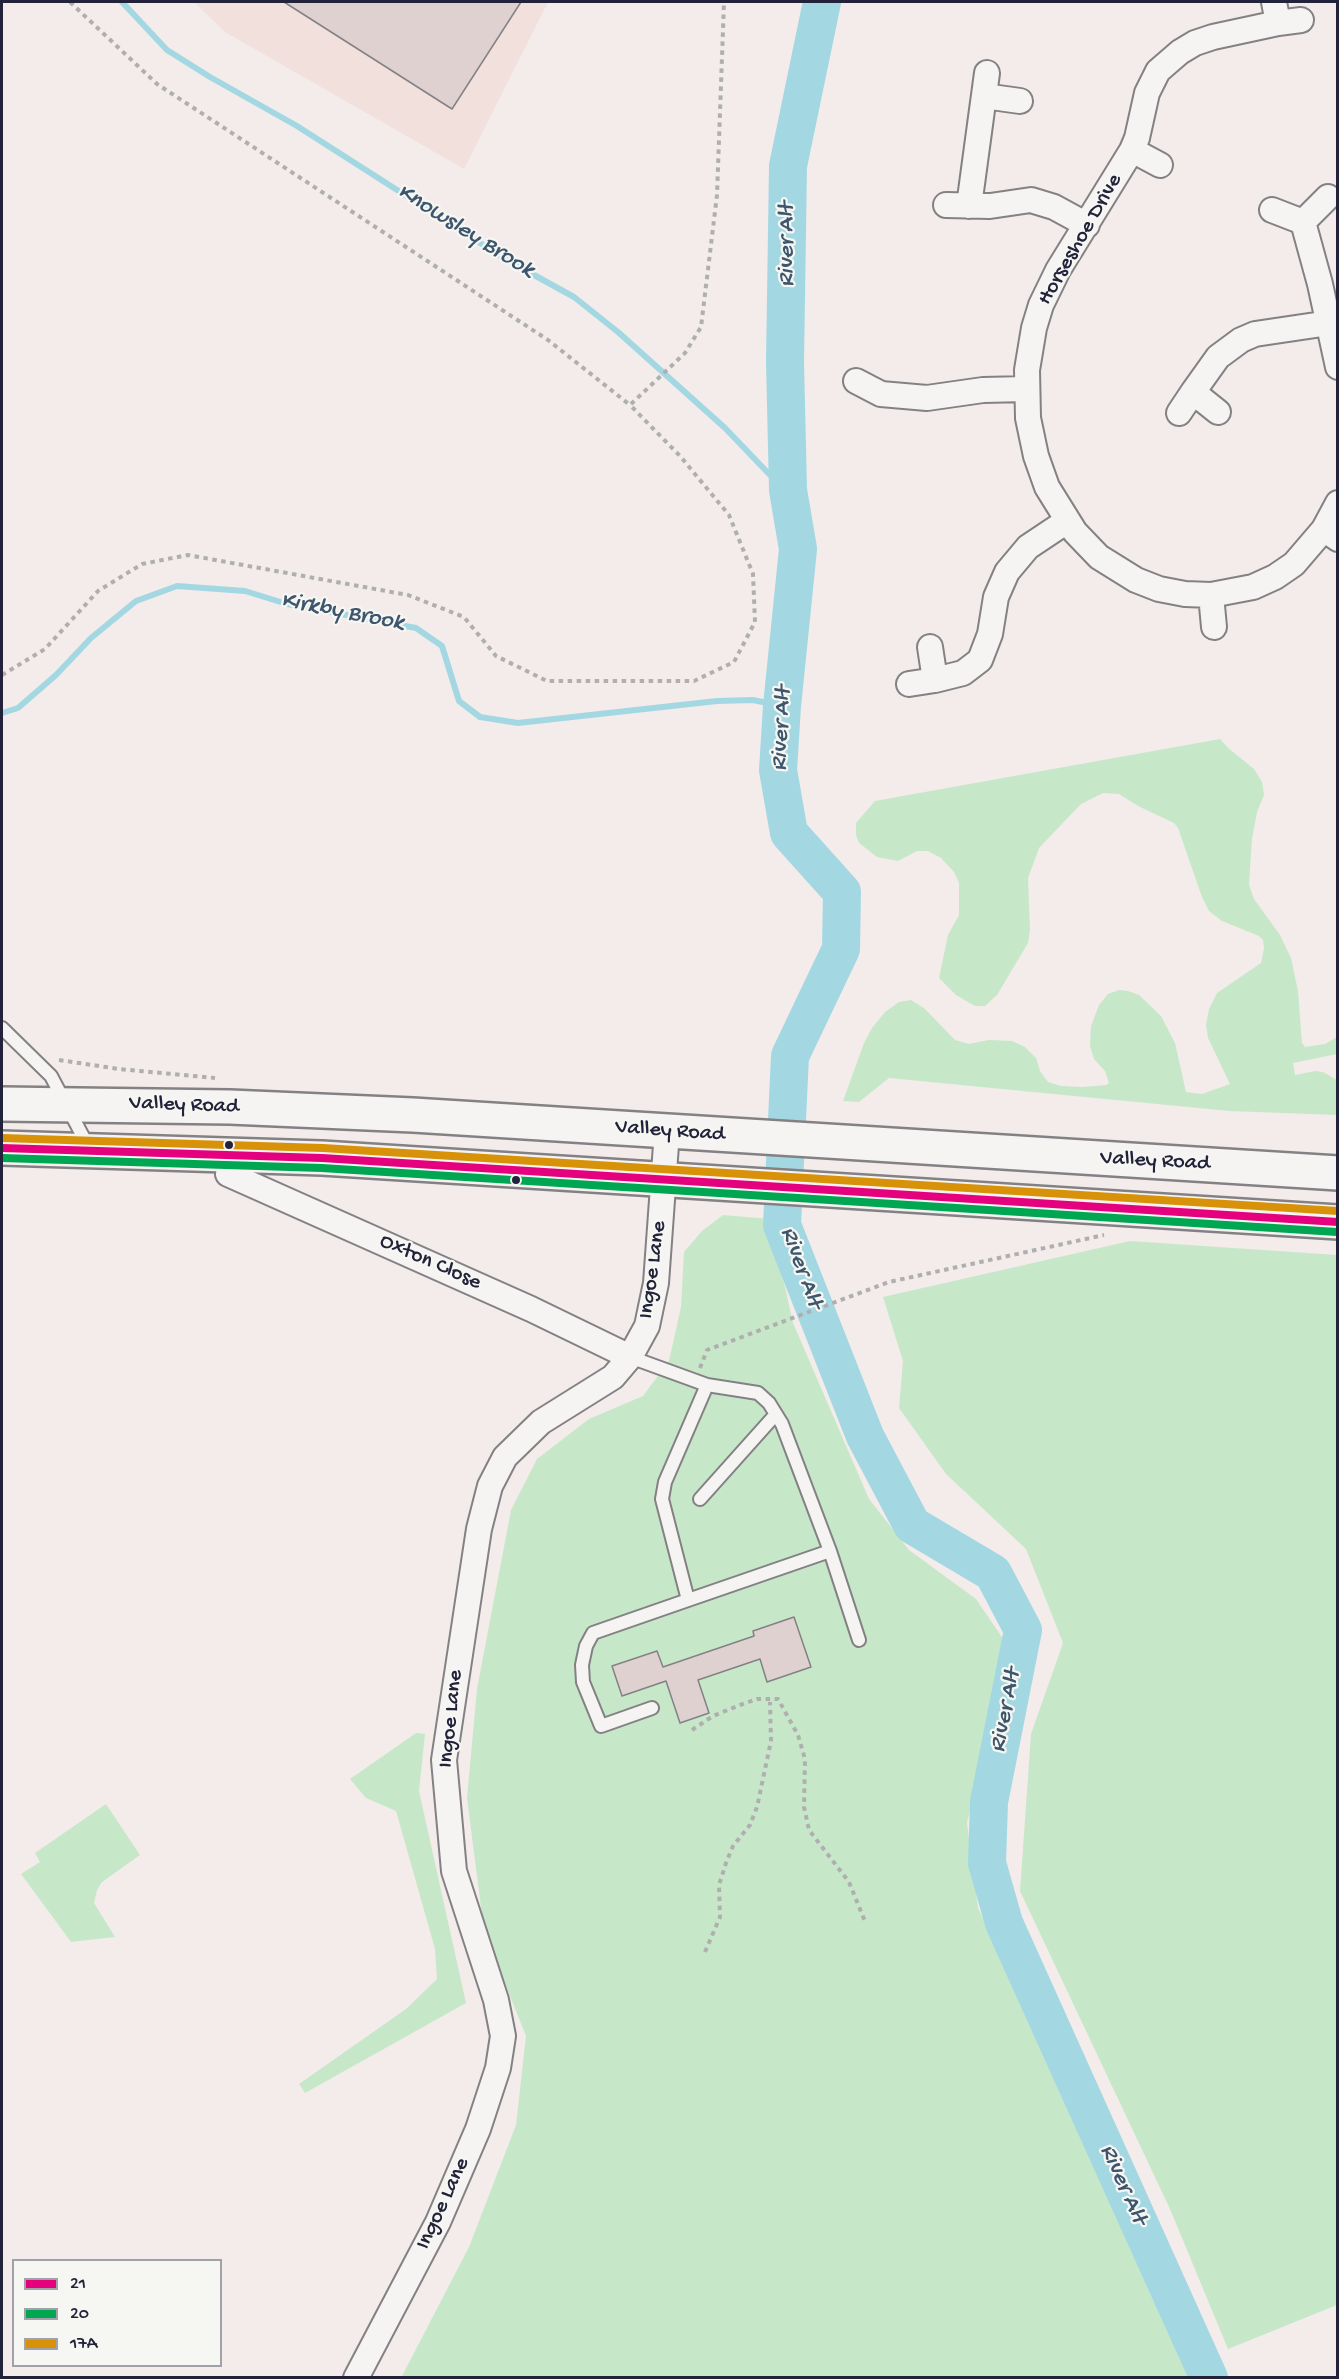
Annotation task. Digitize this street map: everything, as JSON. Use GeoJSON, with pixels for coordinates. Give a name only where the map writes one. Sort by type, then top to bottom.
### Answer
{"type":"FeatureCollection","features":[{"type":"Feature","properties":{"kind":"main road","name":"Valley Road"},"geometry":{"type":"LineString","coordinates":[[2,1104],[65,1103],[230,1107],[402,1115],[1338,1173]]}},
{"type":"Feature","properties":{"kind":"main road","name":"Valley Road"},"geometry":{"type":"LineString","coordinates":[[2,1148],[89,1149],[311,1158],[1338,1222]]}},
{"type":"Feature","properties":{"kind":"street","name":"Horseshoe Drive"},"geometry":{"type":"LineString","coordinates":[[1284,15],[1195,43],[1168,61],[1158,71],[1147,93],[1132,150],[1058,270],[1041,305],[1029,352],[1026,389],[1031,438],[1040,470],[1056,504],[1086,545],[1099,557],[1136,580],[1159,589],[1185,594],[1211,595],[1253,587],[1275,577],[1331,534],[1338,503]]}},
{"type":"Feature","properties":{"kind":"street"},"geometry":{"type":"LineString","coordinates":[[1020,101],[986,85],[958,205],[1031,200],[1054,207],[1087,225]]}},
{"type":"Feature","properties":{"kind":"street","name":"Horseshoe Drive"},"geometry":{"type":"LineString","coordinates":[[1132,150],[1160,165]]}},
{"type":"Feature","properties":{"kind":"street"},"geometry":{"type":"LineString","coordinates":[[1303,222],[1328,197]]}},
{"type":"Feature","properties":{"kind":"street"},"geometry":{"type":"LineString","coordinates":[[1272,210],[1303,222]]}},
{"type":"Feature","properties":{"kind":"street"},"geometry":{"type":"LineString","coordinates":[[1303,222],[1338,367]]}},
{"type":"Feature","properties":{"kind":"street"},"geometry":{"type":"LineString","coordinates":[[1179,413],[1218,357],[1241,340],[1255,334],[1329,323]]}},
{"type":"Feature","properties":{"kind":"street"},"geometry":{"type":"LineString","coordinates":[[856,381],[881,394],[927,398],[983,390],[1026,389]]}},
{"type":"Feature","properties":{"kind":"street"},"geometry":{"type":"LineString","coordinates":[[1193,392],[1218,411]]}},
{"type":"Feature","properties":{"kind":"street"},"geometry":{"type":"LineString","coordinates":[[909,684],[963,673],[980,660],[990,634],[996,597],[1007,572],[1028,547],[1067,521]]}},
{"type":"Feature","properties":{"kind":"street"},"geometry":{"type":"LineString","coordinates":[[1211,595],[1214,627]]}},
{"type":"Feature","properties":{"kind":"street"},"geometry":{"type":"LineString","coordinates":[[930,647],[935,680]]}},
{"type":"Feature","properties":{"kind":"street","name":"Ingoe Lane"},"geometry":{"type":"LineString","coordinates":[[356,2378],[438,2222],[478,2129],[498,2068],[502,2036],[496,2000],[454,1871],[444,1760],[479,1529],[490,1486],[506,1457],[541,1422],[613,1377],[630,1357],[647,1326],[656,1283],[667,1131]]}},
{"type":"Feature","properties":{"kind":"street","name":"Oxton Close"},"geometry":{"type":"LineString","coordinates":[[228,1174],[531,1309],[630,1357]]}},
{"type":"Feature","properties":{"kind":"lane"},"geometry":{"type":"LineString","coordinates":[[2,1028],[51,1076],[89,1149]]}},
{"type":"Feature","properties":{"kind":"lane"},"geometry":{"type":"LineString","coordinates":[[630,1357],[707,1385],[758,1393],[769,1403],[797,1461],[860,1640]]}},
{"type":"Feature","properties":{"kind":"lane"},"geometry":{"type":"LineString","coordinates":[[688,1600],[662,1499],[665,1482],[707,1385]]}},
{"type":"Feature","properties":{"kind":"lane"},"geometry":{"type":"LineString","coordinates":[[700,1499],[776,1414]]}},
{"type":"Feature","properties":{"kind":"lane"},"geometry":{"type":"LineString","coordinates":[[652,1708],[601,1726],[583,1682],[582,1665],[586,1646],[593,1633],[830,1551]]}},
{"type":"Feature","properties":{"kind":"path"},"geometry":{"type":"LineString","coordinates":[[2,675],[45,649],[98,591],[142,564],[188,555],[408,595],[464,617],[496,656],[547,681],[694,681],[734,662],[754,622],[753,574],[729,515],[680,456],[630,405],[548,340],[157,84],[70,2]]}},
{"type":"Feature","properties":{"kind":"path"},"geometry":{"type":"LineString","coordinates":[[630,405],[685,352],[701,327],[717,195],[724,2]]}},
{"type":"Feature","properties":{"kind":"path"},"geometry":{"type":"LineString","coordinates":[[694,1380],[707,1350],[889,1282],[1115,1232]]}},
{"type":"Feature","properties":{"kind":"path"},"geometry":{"type":"LineString","coordinates":[[692,1730],[713,1716],[748,1702],[757,1699],[778,1699],[798,1735],[805,1759],[804,1807],[809,1830],[849,1882],[866,1924]]}},
{"type":"Feature","properties":{"kind":"path"},"geometry":{"type":"LineString","coordinates":[[705,1952],[720,1917],[719,1885],[726,1863],[733,1846],[750,1825],[757,1807],[771,1741],[770,1702]]}},
{"type":"Feature","properties":{"kind":"shaded area"},"geometry":{"type":"Polygon","coordinates":[[[194,2],[548,2],[464,169],[225,32],[194,2]]]}},
{"type":"Feature","properties":{"kind":"green space"},"geometry":{"type":"Polygon","coordinates":[[[1220,739],[1254,769],[1262,782],[1264,795],[1257,812],[1252,839],[1249,885],[1254,899],[1280,935],[1291,958],[1298,991],[1302,1043],[1305,1047],[1325,1044],[1337,1037],[1337,1054],[1293,1063],[1295,1075],[1315,1071],[1323,1072],[1337,1080],[1337,1115],[1229,1111],[889,1078],[859,1102],[843,1101],[864,1043],[872,1028],[885,1012],[899,1002],[911,1000],[925,1009],[955,1040],[969,1044],[989,1040],[1012,1041],[1025,1047],[1036,1058],[1040,1071],[1048,1082],[1061,1086],[1106,1085],[1109,1083],[1105,1071],[1094,1059],[1090,1046],[1091,1026],[1099,1005],[1108,994],[1119,990],[1139,995],[1161,1016],[1175,1043],[1186,1092],[1202,1094],[1230,1084],[1208,1038],[1206,1025],[1209,1009],[1217,993],[1261,963],[1263,940],[1259,936],[1222,921],[1209,911],[1178,828],[1174,823],[1119,794],[1103,793],[1081,804],[1039,848],[1028,878],[1030,930],[1028,943],[997,995],[985,1006],[975,1006],[956,995],[939,978],[948,935],[959,915],[959,883],[954,872],[941,858],[928,851],[917,851],[898,861],[877,857],[859,843],[856,835],[856,823],[875,801],[1220,739]]]}},
{"type":"Feature","properties":{"kind":"green space"},"geometry":{"type":"Polygon","coordinates":[[[723,1215],[770,1219],[793,1323],[869,1499],[909,1550],[976,1599],[1006,1643],[994,1713],[967,1823],[978,1908],[1029,2015],[1189,2377],[401,2378],[469,2247],[516,2125],[526,2036],[484,1931],[467,1798],[477,1689],[511,1510],[537,1459],[589,1419],[643,1396],[669,1361],[681,1307],[684,1252],[702,1231],[723,1215]]]}},
{"type":"Feature","properties":{"kind":"green space"},"geometry":{"type":"Polygon","coordinates":[[[1130,1241],[1337,1255],[1337,2305],[1228,2349],[1170,2209],[1020,1891],[1031,1734],[1063,1643],[1026,1549],[946,1474],[899,1408],[903,1361],[883,1297],[1130,1241]]]}},
{"type":"Feature","properties":{"kind":"green space"},"geometry":{"type":"Polygon","coordinates":[[[416,1733],[425,1734],[419,1791],[466,2003],[305,2093],[299,2084],[406,2009],[437,1979],[435,1949],[396,1811],[366,1798],[350,1779],[416,1733]]]}},
{"type":"Feature","properties":{"kind":"green space"},"geometry":{"type":"Polygon","coordinates":[[[106,1804],[140,1855],[102,1882],[97,1890],[94,1903],[115,1937],[71,1942],[21,1874],[40,1862],[35,1853],[106,1804]]]}},
{"type":"Feature","properties":{"kind":"building"},"geometry":{"type":"Polygon","coordinates":[[[284,2],[521,2],[452,109],[284,2]]]}},
{"type":"Feature","properties":{"kind":"building"},"geometry":{"type":"Polygon","coordinates":[[[794,1617],[811,1667],[767,1682],[760,1659],[698,1680],[709,1713],[680,1723],[666,1681],[622,1696],[612,1666],[657,1651],[663,1667],[754,1636],[753,1631],[794,1617]]]}},
{"type":"Feature","properties":{"kind":"waterway","name":"Knowsley Brook"},"geometry":{"type":"LineString","coordinates":[[122,2],[167,50],[297,126],[505,259],[574,297],[618,332],[725,428],[771,476],[788,490]]}},
{"type":"Feature","properties":{"kind":"waterway","name":"River Alt"},"geometry":{"type":"LineString","coordinates":[[822,2],[788,166],[785,362],[788,490],[798,549],[778,770],[789,833],[842,892],[841,949],[790,1056],[782,1225],[865,1436],[912,1525],[993,1573],[1023,1630],[989,1802],[987,1863],[1004,1923],[1209,2378]]}},
{"type":"Feature","properties":{"kind":"waterway","name":"Kirkby Brook"},"geometry":{"type":"LineString","coordinates":[[2,713],[18,708],[56,675],[91,638],[136,601],[177,586],[245,591],[287,604],[416,628],[442,646],[459,701],[480,717],[518,723],[717,701],[753,700],[782,706]]}},
{"type":"Feature","properties":{"kind":"transit line","name":"17A"},"geometry":{"type":"LineString","coordinates":[[2,1138],[323,1148],[1338,1211]]}},
{"type":"Feature","properties":{"kind":"transit line","name":"21"},"geometry":{"type":"LineString","coordinates":[[2,1148],[322,1158],[1338,1222]]}},
{"type":"Feature","properties":{"kind":"transit line","name":"20"},"geometry":{"type":"LineString","coordinates":[[2,1158],[322,1168],[1337,1232]]}}]}
